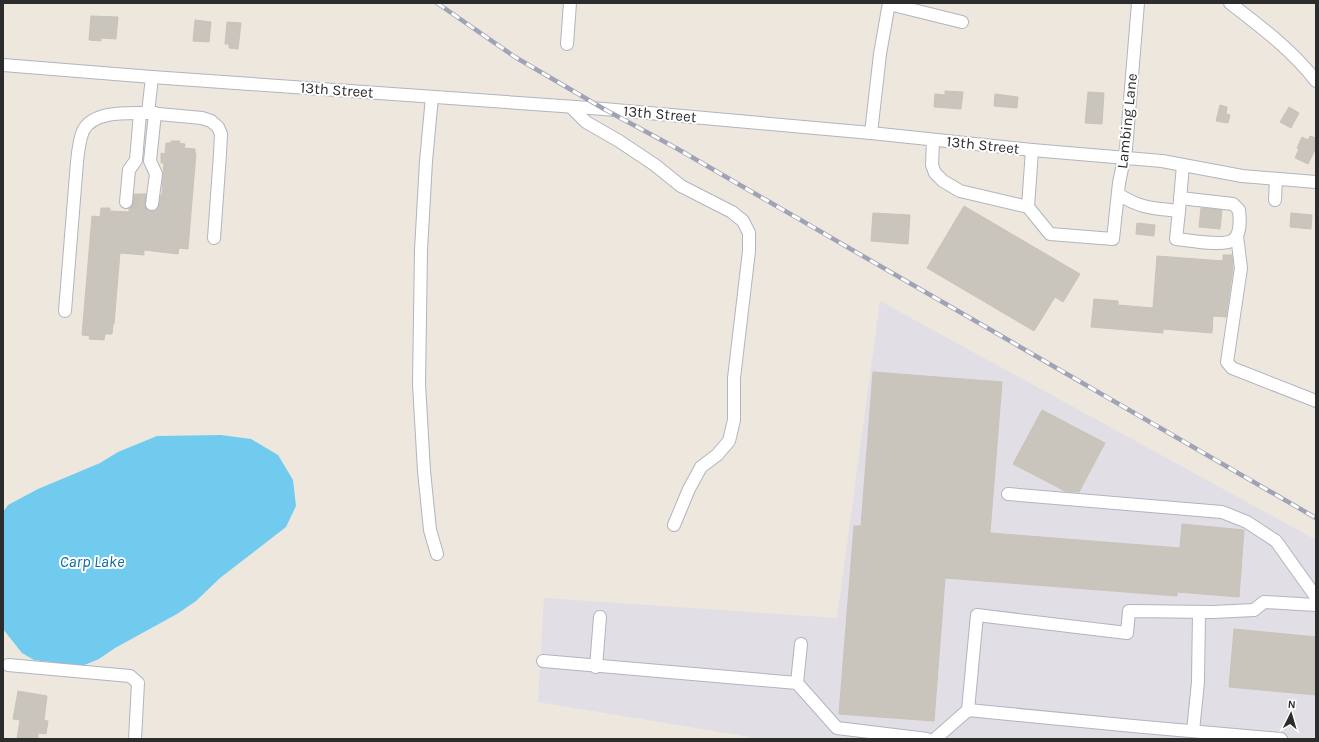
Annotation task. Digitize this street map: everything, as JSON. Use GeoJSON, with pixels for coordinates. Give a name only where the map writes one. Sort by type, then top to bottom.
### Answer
{"type":"FeatureCollection","features":[{"type":"Feature","properties":{"kind":"street"},"geometry":{"type":"LineString","coordinates":[[567,44],[570,3]]}},
{"type":"Feature","properties":{"kind":"street","name":"Lambing Lane"},"geometry":{"type":"LineString","coordinates":[[1028,206],[1050,234],[1113,239],[1119,183],[1125,158],[1138,3]]}},
{"type":"Feature","properties":{"kind":"street"},"geometry":{"type":"LineString","coordinates":[[1230,3],[1286,48],[1305,67],[1316,81]]}},
{"type":"Feature","properties":{"kind":"street"},"geometry":{"type":"LineString","coordinates":[[871,133],[880,54],[889,4],[962,22]]}},
{"type":"Feature","properties":{"kind":"street","name":"13th Street"},"geometry":{"type":"LineString","coordinates":[[3,65],[572,107],[871,133],[1125,158],[1183,165],[1242,176],[1316,182]]}},
{"type":"Feature","properties":{"kind":"street"},"geometry":{"type":"LineString","coordinates":[[126,202],[129,170],[136,160],[148,113],[152,77]]}},
{"type":"Feature","properties":{"kind":"street"},"geometry":{"type":"LineString","coordinates":[[432,97],[426,160],[421,250],[418,384],[430,530],[437,554]]}},
{"type":"Feature","properties":{"kind":"street"},"geometry":{"type":"LineString","coordinates":[[572,107],[586,122],[619,141],[655,165],[681,186],[732,212],[743,221],[749,234],[749,250],[734,378],[734,420],[729,441],[717,455],[701,467],[689,489],[674,525]]}},
{"type":"Feature","properties":{"kind":"street"},"geometry":{"type":"LineString","coordinates":[[148,113],[150,161],[156,174],[152,204]]}},
{"type":"Feature","properties":{"kind":"street"},"geometry":{"type":"LineString","coordinates":[[65,311],[79,142],[84,130],[94,120],[112,114],[148,113],[202,118],[211,121],[218,127],[221,134],[214,238]]}},
{"type":"Feature","properties":{"kind":"street"},"geometry":{"type":"LineString","coordinates":[[934,140],[932,165],[935,173],[943,181],[960,191],[1028,206],[1032,150]]}},
{"type":"Feature","properties":{"kind":"street"},"geometry":{"type":"LineString","coordinates":[[136,160],[150,161]]}},
{"type":"Feature","properties":{"kind":"street"},"geometry":{"type":"LineString","coordinates":[[1183,165],[1176,239],[1222,243],[1233,240],[1237,236]]}},
{"type":"Feature","properties":{"kind":"street"},"geometry":{"type":"LineString","coordinates":[[1275,200],[1276,179]]}},
{"type":"Feature","properties":{"kind":"street"},"geometry":{"type":"LineString","coordinates":[[1118,194],[1139,206],[1179,211]]}},
{"type":"Feature","properties":{"kind":"street"},"geometry":{"type":"LineString","coordinates":[[1180,198],[1233,204],[1239,210],[1240,215],[1237,236],[1241,268],[1227,362],[1232,368],[1316,401]]}},
{"type":"Feature","properties":{"kind":"street"},"geometry":{"type":"LineString","coordinates":[[1008,494],[1222,512],[1247,522],[1276,541],[1316,597]]}},
{"type":"Feature","properties":{"kind":"street"},"geometry":{"type":"LineString","coordinates":[[935,739],[968,710],[977,615],[1127,632],[1129,611],[1199,612],[1254,610],[1264,602],[1316,605]]}},
{"type":"Feature","properties":{"kind":"street"},"geometry":{"type":"LineString","coordinates":[[1193,731],[1198,682],[1199,612]]}},
{"type":"Feature","properties":{"kind":"street"},"geometry":{"type":"LineString","coordinates":[[596,667],[600,618]]}},
{"type":"Feature","properties":{"kind":"street"},"geometry":{"type":"LineString","coordinates":[[797,683],[801,644]]}},
{"type":"Feature","properties":{"kind":"street"},"geometry":{"type":"LineString","coordinates":[[543,661],[596,667],[797,683],[837,728],[927,739]]}},
{"type":"Feature","properties":{"kind":"street"},"geometry":{"type":"LineString","coordinates":[[8,664],[130,676],[138,684],[135,739]]}},
{"type":"Feature","properties":{"kind":"street"},"geometry":{"type":"LineString","coordinates":[[968,710],[1281,739]]}},
{"type":"Feature","properties":{"kind":"shaded area"},"geometry":{"type":"Polygon","coordinates":[[[880,301],[1316,540],[1316,739],[762,739],[538,702],[544,598],[837,618],[880,301]]]}},
{"type":"Feature","properties":{"kind":"water","name":"Carp Lake"},"geometry":{"type":"Polygon","coordinates":[[[221,435],[251,439],[278,455],[293,480],[296,506],[286,527],[220,578],[196,601],[177,614],[115,648],[99,659],[82,666],[34,660],[22,653],[3,629],[3,512],[8,505],[38,489],[100,463],[118,452],[157,436],[221,435]]]}},
{"type":"Feature","properties":{"kind":"building"},"geometry":{"type":"Polygon","coordinates":[[[91,16],[118,17],[116,39],[101,38],[101,41],[89,40],[91,16]]]}},
{"type":"Feature","properties":{"kind":"building"},"geometry":{"type":"Polygon","coordinates":[[[195,20],[211,22],[209,42],[193,41],[195,20]]]}},
{"type":"Feature","properties":{"kind":"building"},"geometry":{"type":"Polygon","coordinates":[[[227,22],[241,23],[238,49],[229,48],[229,44],[225,44],[227,22]]]}},
{"type":"Feature","properties":{"kind":"building"},"geometry":{"type":"Polygon","coordinates":[[[945,91],[963,92],[961,109],[934,107],[935,94],[945,95],[945,91]]]}},
{"type":"Feature","properties":{"kind":"building"},"geometry":{"type":"Polygon","coordinates":[[[1088,92],[1104,93],[1102,124],[1085,123],[1088,92]]]}},
{"type":"Feature","properties":{"kind":"building"},"geometry":{"type":"Polygon","coordinates":[[[995,94],[1018,97],[1017,108],[994,106],[995,94]]]}},
{"type":"Feature","properties":{"kind":"building"},"geometry":{"type":"Polygon","coordinates":[[[1220,105],[1227,107],[1226,114],[1230,115],[1228,123],[1216,121],[1220,105]]]}},
{"type":"Feature","properties":{"kind":"building"},"geometry":{"type":"Polygon","coordinates":[[[1289,107],[1299,113],[1291,128],[1280,122],[1289,107]]]}},
{"type":"Feature","properties":{"kind":"building"},"geometry":{"type":"Polygon","coordinates":[[[1310,136],[1316,138],[1316,148],[1308,164],[1295,158],[1299,149],[1297,148],[1302,137],[1308,140],[1310,136]]]}},
{"type":"Feature","properties":{"kind":"building"},"geometry":{"type":"Polygon","coordinates":[[[171,141],[180,141],[179,143],[185,144],[184,148],[195,149],[196,153],[188,249],[179,248],[178,254],[144,250],[144,255],[120,253],[112,334],[105,334],[104,340],[89,339],[90,336],[82,335],[92,216],[100,217],[101,208],[110,208],[110,211],[129,212],[129,209],[133,203],[134,194],[146,194],[145,207],[148,210],[154,211],[158,209],[162,195],[164,163],[161,163],[161,153],[165,154],[166,143],[171,143],[171,141]]]}},
{"type":"Feature","properties":{"kind":"building"},"geometry":{"type":"Polygon","coordinates":[[[964,206],[1080,274],[1063,302],[1055,297],[1034,331],[927,268],[964,206]]]}},
{"type":"Feature","properties":{"kind":"building"},"geometry":{"type":"Polygon","coordinates":[[[1201,208],[1222,210],[1220,229],[1199,227],[1201,208]]]}},
{"type":"Feature","properties":{"kind":"building"},"geometry":{"type":"Polygon","coordinates":[[[873,213],[910,215],[908,244],[871,241],[873,213]]]}},
{"type":"Feature","properties":{"kind":"building"},"geometry":{"type":"Polygon","coordinates":[[[1291,213],[1312,215],[1311,229],[1290,227],[1291,213]]]}},
{"type":"Feature","properties":{"kind":"building"},"geometry":{"type":"Polygon","coordinates":[[[1137,223],[1155,225],[1154,236],[1136,234],[1137,223]]]}},
{"type":"Feature","properties":{"kind":"building"},"geometry":{"type":"Polygon","coordinates":[[[1223,255],[1232,255],[1233,268],[1226,317],[1213,316],[1212,333],[1163,329],[1163,333],[1091,327],[1094,299],[1118,301],[1118,305],[1153,308],[1157,256],[1223,261],[1223,255]]]}},
{"type":"Feature","properties":{"kind":"building"},"geometry":{"type":"Polygon","coordinates":[[[873,372],[1002,382],[990,533],[1180,548],[1182,524],[1244,530],[1239,597],[1177,592],[1177,596],[945,578],[934,721],[839,714],[854,526],[861,526],[873,372]]]}},
{"type":"Feature","properties":{"kind":"building"},"geometry":{"type":"Polygon","coordinates":[[[1042,410],[1105,443],[1079,492],[1065,491],[1013,464],[1042,410]]]}},
{"type":"Feature","properties":{"kind":"building"},"geometry":{"type":"Polygon","coordinates":[[[1234,629],[1316,637],[1316,695],[1229,687],[1234,629]]]}},
{"type":"Feature","properties":{"kind":"building"},"geometry":{"type":"Polygon","coordinates":[[[18,691],[47,696],[44,720],[48,721],[46,734],[38,733],[38,739],[17,739],[20,720],[13,719],[18,691]]]}},
{"type":"Feature","properties":{"kind":"tunnel"},"geometry":{"type":"LineString","coordinates":[[126,202],[152,204]]}},
{"type":"Feature","properties":{"kind":"railway"},"geometry":{"type":"LineString","coordinates":[[437,3],[515,57],[604,109],[676,148],[1316,518]]}}]}
